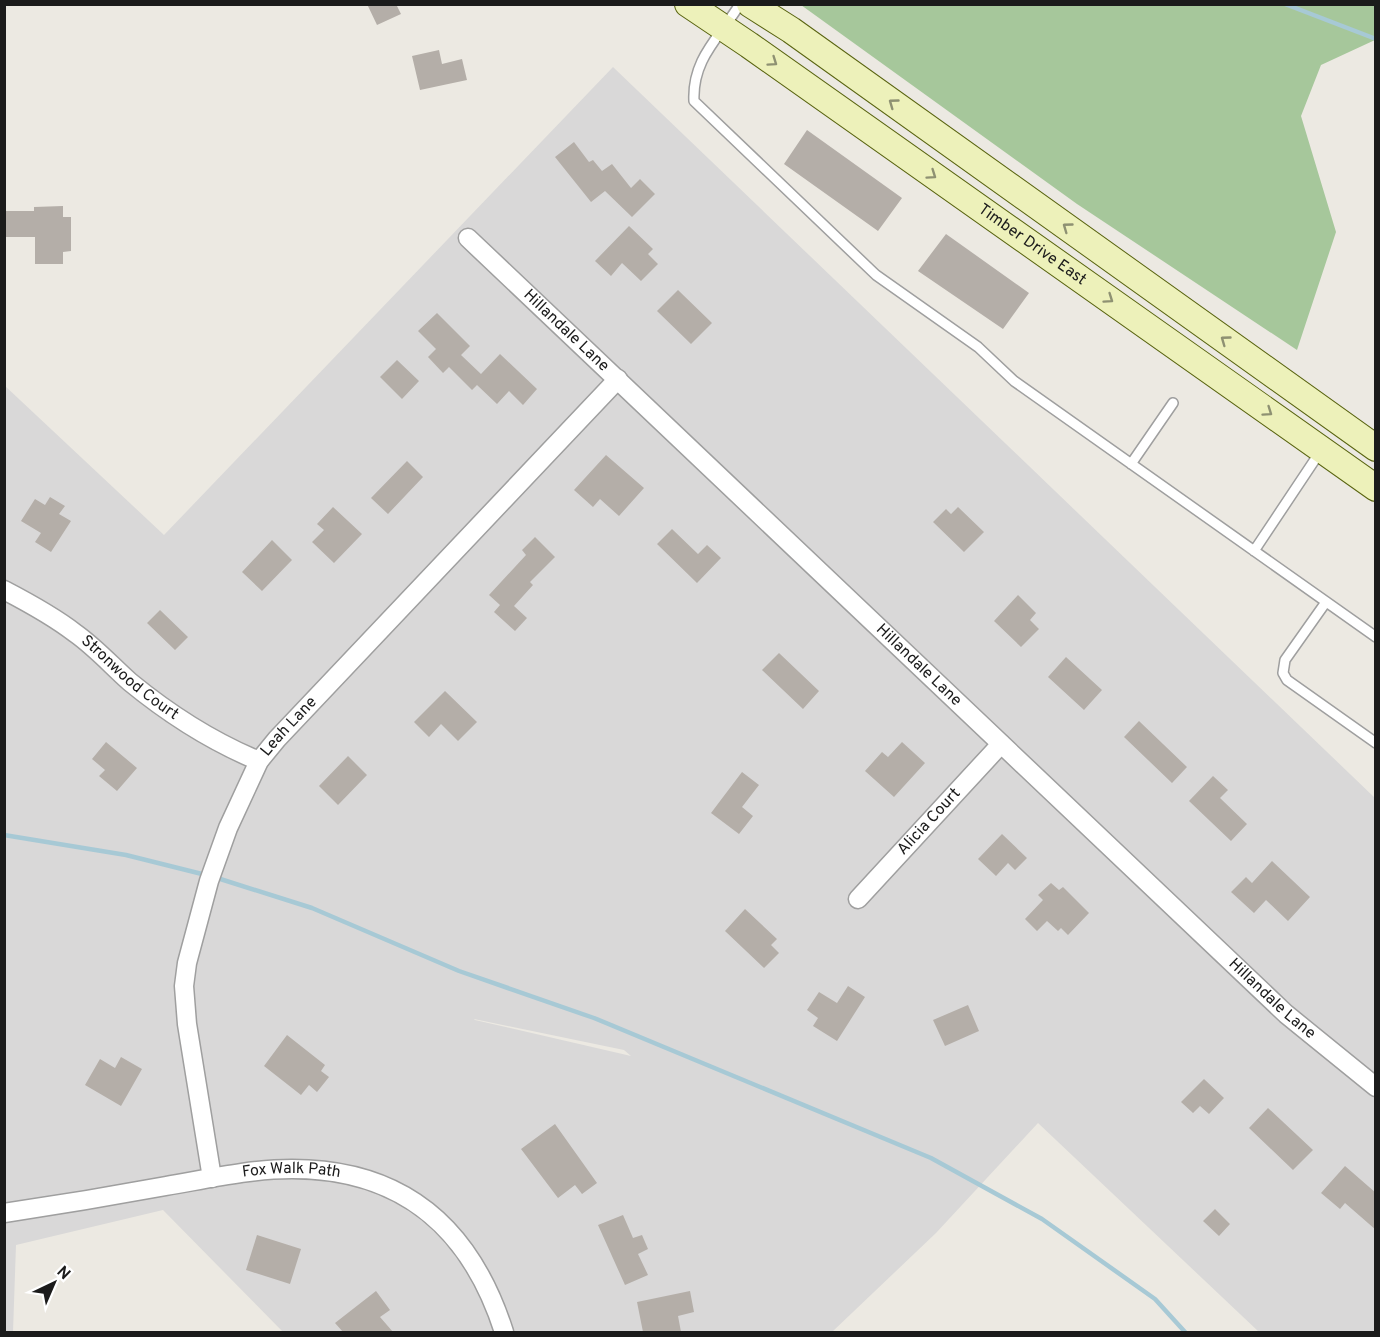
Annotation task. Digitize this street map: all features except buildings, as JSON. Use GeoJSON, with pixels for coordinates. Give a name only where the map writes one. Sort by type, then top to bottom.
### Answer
{"type":"FeatureCollection","features":[{"type":"Feature","properties":{"kind":"main road","name":"Timber Drive East"},"geometry":{"type":"LineString","coordinates":[[688,4],[1376,488]]}},
{"type":"Feature","properties":{"kind":"main road","name":"Timber Drive East"},"geometry":{"type":"LineString","coordinates":[[750,4],[791,30],[1376,448]]}},
{"type":"Feature","properties":{"kind":"street","name":"Hillandale Lane"},"geometry":{"type":"LineString","coordinates":[[468,238],[1286,1014],[1376,1087]]}},
{"type":"Feature","properties":{"kind":"street","name":"Leah Lane"},"geometry":{"type":"LineString","coordinates":[[212,1178],[188,1024],[185,975],[209,881],[237,806],[259,761],[277,739],[618,379]]}},
{"type":"Feature","properties":{"kind":"street","name":"Stronwood Court"},"geometry":{"type":"LineString","coordinates":[[4,590],[35,605],[77,634],[131,683],[169,710],[226,747],[259,761]]}},
{"type":"Feature","properties":{"kind":"street","name":"Alicia Court"},"geometry":{"type":"LineString","coordinates":[[858,899],[1001,744]]}},
{"type":"Feature","properties":{"kind":"street","name":"Fox Walk Path"},"geometry":{"type":"LineString","coordinates":[[4,1213],[212,1178],[290,1169],[324,1170],[353,1175],[398,1193],[422,1208],[459,1242],[475,1263],[494,1301],[504,1332]]}},
{"type":"Feature","properties":{"kind":"lane"},"geometry":{"type":"LineString","coordinates":[[740,4],[725,29],[699,63],[693,82],[694,101],[876,275],[978,347],[1014,381],[1376,637]]}},
{"type":"Feature","properties":{"kind":"lane"},"geometry":{"type":"LineString","coordinates":[[1131,464],[1173,403]]}},
{"type":"Feature","properties":{"kind":"lane"},"geometry":{"type":"LineString","coordinates":[[1254,551],[1322,450]]}},
{"type":"Feature","properties":{"kind":"lane"},"geometry":{"type":"LineString","coordinates":[[1326,602],[1285,660],[1283,673],[1287,680],[1376,743]]}},
{"type":"Feature","properties":{"kind":"shaded area"},"geometry":{"type":"Polygon","coordinates":[[[613,67],[1375,798],[1375,1332],[1259,1332],[1038,1123],[936,1233],[832,1332],[283,1332],[163,1210],[16,1245],[13,1332],[5,1332],[4,385],[164,535],[613,67]],[[474,1019],[631,1056],[624,1050],[474,1019]]]}},
{"type":"Feature","properties":{"kind":"green space"},"geometry":{"type":"Polygon","coordinates":[[[801,5],[1375,5],[1375,40],[1321,65],[1301,116],[1336,232],[1297,350],[1077,204],[801,5]]]}},
{"type":"Feature","properties":{"kind":"waterway"},"geometry":{"type":"LineString","coordinates":[[1285,4],[1376,39]]}},
{"type":"Feature","properties":{"kind":"waterway"},"geometry":{"type":"LineString","coordinates":[[4,835],[126,855],[206,875]]}},
{"type":"Feature","properties":{"kind":"waterway"},"geometry":{"type":"LineString","coordinates":[[214,877],[312,908],[459,971],[594,1018],[931,1158],[1042,1219],[1155,1299],[1185,1332]]}}]}
